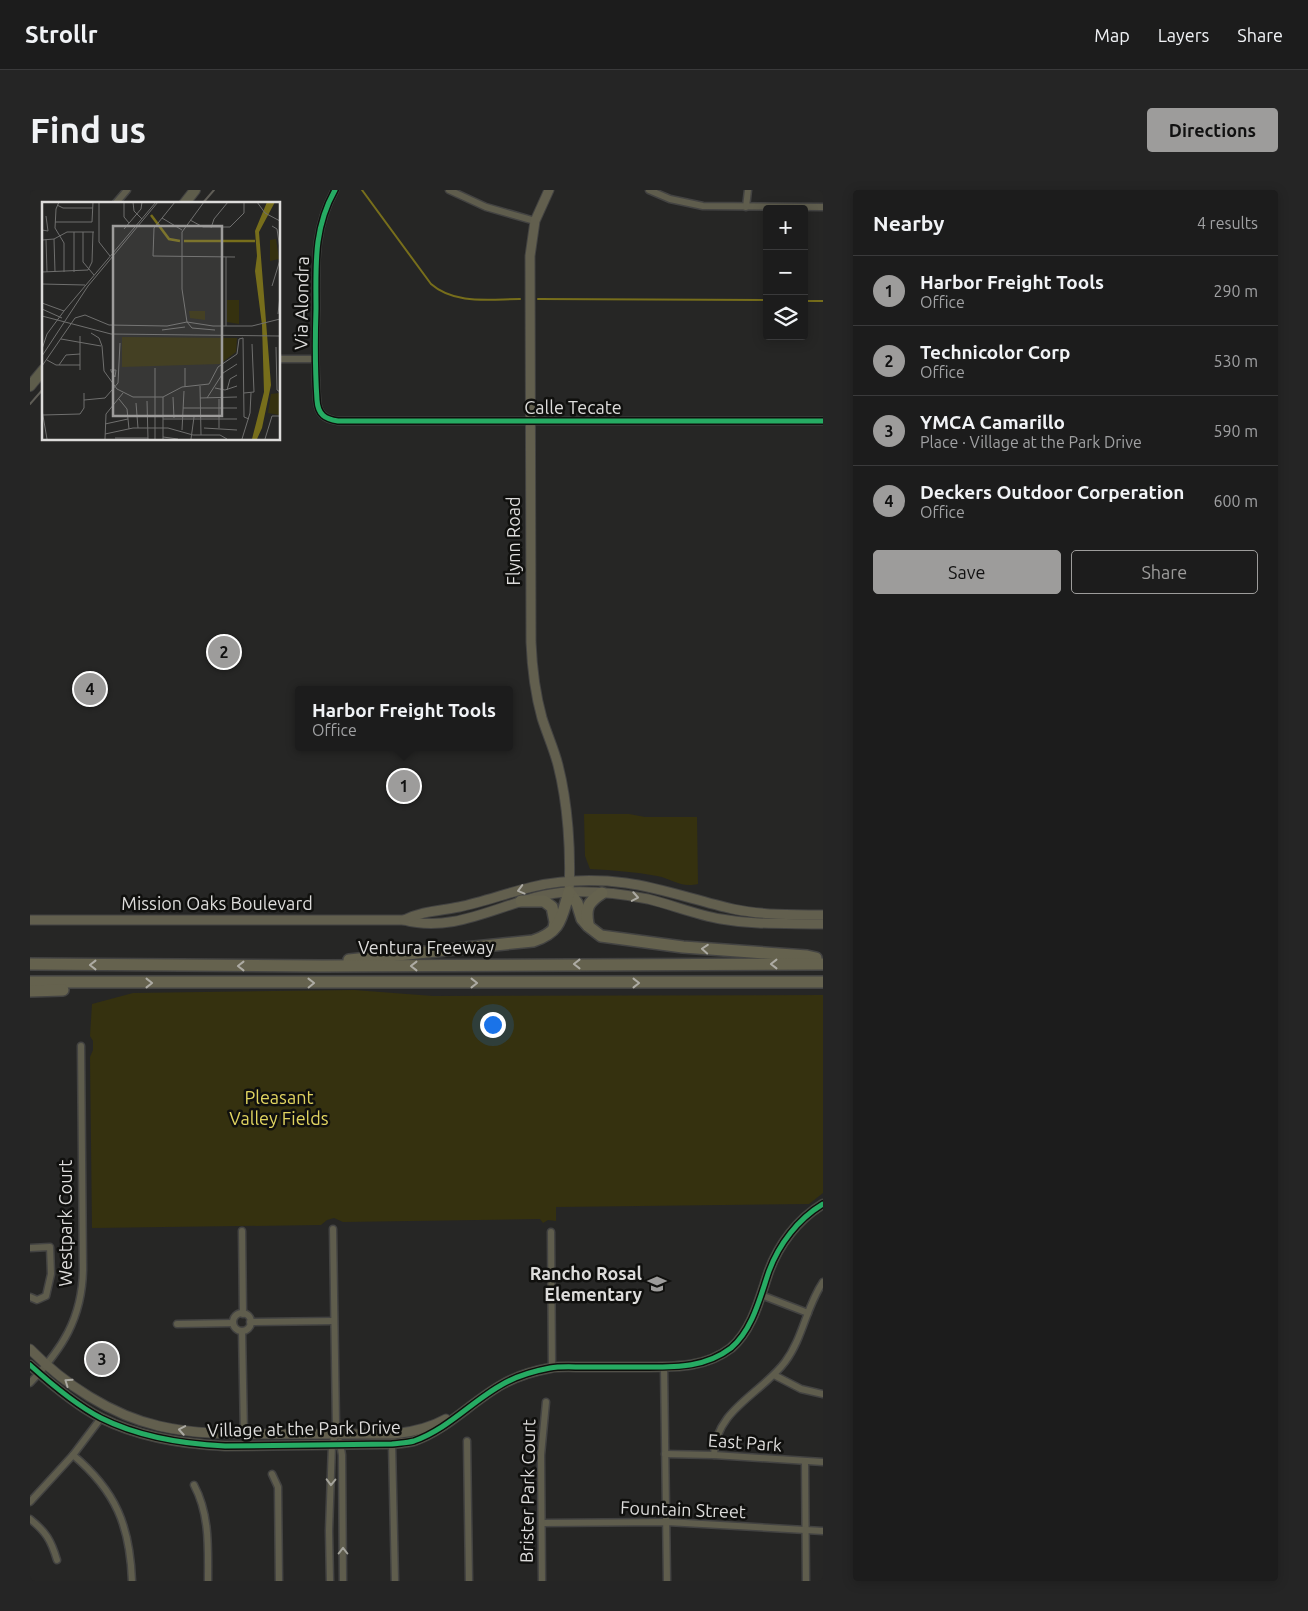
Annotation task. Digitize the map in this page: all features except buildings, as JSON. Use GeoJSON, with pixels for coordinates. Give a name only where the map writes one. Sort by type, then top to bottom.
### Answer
{"type":"FeatureCollection","features":[{"type":"Feature","properties":{"kind":"highway"},"geometry":{"type":"LineString","coordinates":[[569,887],[582,919],[601,936],[683,947],[807,956],[823,962]]}},
{"type":"Feature","properties":{"kind":"highway"},"geometry":{"type":"LineString","coordinates":[[288,966],[533,941],[545,938],[553,932],[562,917],[569,887]]}},
{"type":"Feature","properties":{"kind":"highway"},"geometry":{"type":"LineString","coordinates":[[588,926],[587,907],[590,902],[602,893]]}},
{"type":"Feature","properties":{"kind":"highway"},"geometry":{"type":"LineString","coordinates":[[521,901],[544,901],[552,906],[555,922],[553,932]]}},
{"type":"Feature","properties":{"kind":"highway","name":"Ventura Freeway"},"geometry":{"type":"LineString","coordinates":[[30,964],[288,966],[823,962]]}},
{"type":"Feature","properties":{"kind":"highway","name":"Ventura Freeway"},"geometry":{"type":"LineString","coordinates":[[30,982],[823,982]]}},
{"type":"Feature","properties":{"kind":"highway"},"geometry":{"type":"LineString","coordinates":[[30,991],[52,991],[126,983]]}},
{"type":"Feature","properties":{"kind":"main road"},"geometry":{"type":"LineString","coordinates":[[186,202],[195,190]]}},
{"type":"Feature","properties":{"kind":"main road","name":"Flynn Road"},"geometry":{"type":"LineString","coordinates":[[549,190],[535,221],[530,256],[531,653],[538,702],[558,765],[563,789],[569,887]]}},
{"type":"Feature","properties":{"kind":"main road"},"geometry":{"type":"LineString","coordinates":[[30,386],[42,371]]}},
{"type":"Feature","properties":{"kind":"main road","name":"Mission Oaks Boulevard"},"geometry":{"type":"LineString","coordinates":[[404,920],[420,913],[459,907],[532,887],[569,887],[608,881],[645,886],[734,909],[782,915],[823,915]]}},
{"type":"Feature","properties":{"kind":"main road","name":"Mission Oaks Boulevard"},"geometry":{"type":"LineString","coordinates":[[30,920],[404,920],[418,924],[445,923],[476,916],[569,887],[649,900],[712,917],[741,922],[823,924]]}},
{"type":"Feature","properties":{"kind":"main road","name":"Village at the Park Drive"},"geometry":{"type":"LineString","coordinates":[[30,1365],[55,1386],[101,1418],[149,1435],[173,1441],[200,1445],[392,1444],[412,1441],[431,1434],[503,1384],[552,1367],[691,1366],[720,1356],[743,1334],[750,1322],[781,1246],[798,1225],[823,1204]]}},
{"type":"Feature","properties":{"kind":"main road","name":"Village at the Park Drive"},"geometry":{"type":"LineString","coordinates":[[30,1349],[47,1365],[86,1394],[134,1418],[157,1426],[188,1432],[394,1434],[413,1432],[440,1422],[453,1414],[460,1413]]}},
{"type":"Feature","properties":{"kind":"street"},"geometry":{"type":"LineString","coordinates":[[117,202],[127,190]]}},
{"type":"Feature","properties":{"kind":"street","name":"Via Alondra"},"geometry":{"type":"LineString","coordinates":[[324,417],[317,407],[315,359],[317,244],[322,216],[335,190]]}},
{"type":"Feature","properties":{"kind":"street"},"geometry":{"type":"LineString","coordinates":[[449,190],[486,207],[535,221]]}},
{"type":"Feature","properties":{"kind":"street"},"geometry":{"type":"LineString","coordinates":[[649,190],[683,203],[715,207],[823,207]]}},
{"type":"Feature","properties":{"kind":"street"},"geometry":{"type":"LineString","coordinates":[[746,207],[748,190]]}},
{"type":"Feature","properties":{"kind":"street"},"geometry":{"type":"LineString","coordinates":[[280,359],[315,359]]}},
{"type":"Feature","properties":{"kind":"street","name":"Calle Tecate"},"geometry":{"type":"LineString","coordinates":[[324,417],[338,421],[823,421]]}},
{"type":"Feature","properties":{"kind":"street","name":"Westpark Court"},"geometry":{"type":"LineString","coordinates":[[30,1384],[47,1365],[66,1338],[74,1321],[80,1300],[83,1270],[81,1046]]}},
{"type":"Feature","properties":{"kind":"street"},"geometry":{"type":"LineString","coordinates":[[330,1581],[336,1444],[333,1229]]}},
{"type":"Feature","properties":{"kind":"street"},"geometry":{"type":"LineString","coordinates":[[242,1231],[243,1314]]}},
{"type":"Feature","properties":{"kind":"street"},"geometry":{"type":"LineString","coordinates":[[551,1232],[552,1367]]}},
{"type":"Feature","properties":{"kind":"street"},"geometry":{"type":"LineString","coordinates":[[30,1248],[50,1247],[46,1296],[43,1299],[37,1300],[30,1298]]}},
{"type":"Feature","properties":{"kind":"street"},"geometry":{"type":"LineString","coordinates":[[714,1455],[714,1447],[720,1429],[732,1411],[774,1374],[795,1347],[808,1313],[823,1282]]}},
{"type":"Feature","properties":{"kind":"street"},"geometry":{"type":"LineString","coordinates":[[761,1295],[808,1313]]}},
{"type":"Feature","properties":{"kind":"street"},"geometry":{"type":"LineString","coordinates":[[243,1314],[249,1317],[250,1322],[247,1329],[242,1331],[235,1328],[233,1323],[236,1315],[243,1314]]}},
{"type":"Feature","properties":{"kind":"street"},"geometry":{"type":"LineString","coordinates":[[250,1322],[334,1321]]}},
{"type":"Feature","properties":{"kind":"street"},"geometry":{"type":"LineString","coordinates":[[177,1324],[233,1323]]}},
{"type":"Feature","properties":{"kind":"street"},"geometry":{"type":"LineString","coordinates":[[242,1331],[244,1434]]}},
{"type":"Feature","properties":{"kind":"street"},"geometry":{"type":"LineString","coordinates":[[664,1367],[667,1581]]}},
{"type":"Feature","properties":{"kind":"street"},"geometry":{"type":"LineString","coordinates":[[774,1374],[801,1389],[823,1394]]}},
{"type":"Feature","properties":{"kind":"street","name":"Brister Park Court"},"geometry":{"type":"LineString","coordinates":[[542,1581],[541,1455],[546,1402]]}},
{"type":"Feature","properties":{"kind":"street"},"geometry":{"type":"LineString","coordinates":[[30,1502],[73,1455],[101,1418]]}},
{"type":"Feature","properties":{"kind":"street"},"geometry":{"type":"LineString","coordinates":[[467,1441],[469,1581]]}},
{"type":"Feature","properties":{"kind":"street"},"geometry":{"type":"LineString","coordinates":[[336,1444],[343,1581]]}},
{"type":"Feature","properties":{"kind":"street"},"geometry":{"type":"LineString","coordinates":[[392,1444],[395,1581]]}},
{"type":"Feature","properties":{"kind":"street","name":"East Park"},"geometry":{"type":"LineString","coordinates":[[665,1454],[823,1462]]}},
{"type":"Feature","properties":{"kind":"street"},"geometry":{"type":"LineString","coordinates":[[73,1455],[98,1479],[116,1505],[126,1530],[131,1554],[132,1581]]}},
{"type":"Feature","properties":{"kind":"street"},"geometry":{"type":"LineString","coordinates":[[805,1462],[806,1581]]}},
{"type":"Feature","properties":{"kind":"street"},"geometry":{"type":"LineString","coordinates":[[272,1474],[278,1487],[279,1581]]}},
{"type":"Feature","properties":{"kind":"street"},"geometry":{"type":"LineString","coordinates":[[194,1485],[201,1498],[206,1520],[208,1581]]}},
{"type":"Feature","properties":{"kind":"street"},"geometry":{"type":"LineString","coordinates":[[30,1519],[44,1530],[53,1544],[57,1560]]}},
{"type":"Feature","properties":{"kind":"street","name":"Fountain Street"},"geometry":{"type":"LineString","coordinates":[[542,1523],[667,1522],[823,1530]]}},
{"type":"Feature","properties":{"kind":"green space"},"geometry":{"type":"Polygon","coordinates":[[[584,814],[697,817],[698,884],[686,885],[663,877],[640,873],[590,869],[585,856],[584,814]]]}},
{"type":"Feature","properties":{"kind":"green space","name":"Pleasant Valley Fields"},"geometry":{"type":"Polygon","coordinates":[[[354,990],[433,996],[823,995],[823,1193],[809,1204],[556,1207],[556,1221],[548,1220],[543,1223],[540,1219],[343,1222],[334,1218],[327,1220],[321,1225],[92,1228],[90,1057],[93,1050],[93,1041],[90,1036],[92,1004],[133,993],[354,990]]]}},
{"type":"Feature","properties":{"kind":"waterway"},"geometry":{"type":"LineString","coordinates":[[362,190],[431,284],[440,291],[462,298],[485,300],[520,299]]}},
{"type":"Feature","properties":{"kind":"waterway"},"geometry":{"type":"LineString","coordinates":[[538,299],[763,300]]}},
{"type":"Feature","properties":{"kind":"waterway"},"geometry":{"type":"LineString","coordinates":[[808,301],[823,301]]}},
{"type":"Feature","properties":{"kind":"railway"},"geometry":{"type":"LineString","coordinates":[[204,202],[214,190]]}},
{"type":"Feature","properties":{"kind":"railway"},"geometry":{"type":"LineString","coordinates":[[30,404],[42,390]]}},
{"type":"Feature","properties":{"kind":"cycle path"},"geometry":{"type":"LineString","coordinates":[[335,190],[319,233],[316,263],[315,354],[317,400],[321,413],[329,419],[338,421],[823,421]]}},
{"type":"Feature","properties":{"kind":"cycle path"},"geometry":{"type":"LineString","coordinates":[[30,1365],[82,1407],[116,1425],[146,1435],[225,1446],[392,1444],[411,1442],[438,1429],[503,1384],[532,1372],[562,1367],[678,1366],[700,1363],[721,1355],[731,1348],[745,1332],[759,1302],[773,1261],[790,1233],[805,1217],[823,1204]]}},
{"type":"Feature","properties":{"kind":"place","name":"Technicolor Corp"},"geometry":{"type":"Point","coordinates":[224,652]}},
{"type":"Feature","properties":{"kind":"place","name":"Deckers Outdoor Corperation"},"geometry":{"type":"Point","coordinates":[90,689]}},
{"type":"Feature","properties":{"kind":"place","name":"Harbor Freight Tools"},"geometry":{"type":"Point","coordinates":[404,786]}},
{"type":"Feature","properties":{"kind":"place","name":"Rancho Rosal Elementary"},"geometry":{"type":"Point","coordinates":[657,1284]}},
{"type":"Feature","properties":{"kind":"place","name":"YMCA Camarillo"},"geometry":{"type":"Point","coordinates":[102,1359]}}]}
